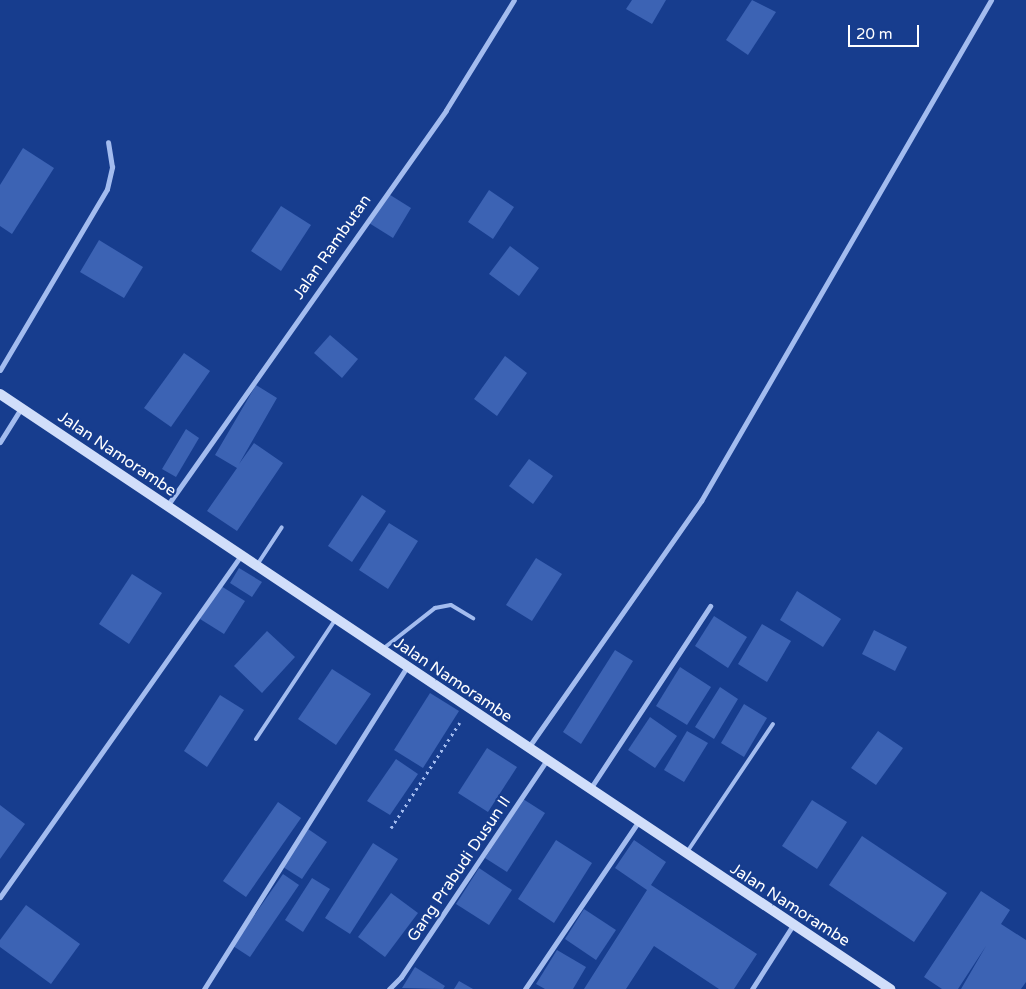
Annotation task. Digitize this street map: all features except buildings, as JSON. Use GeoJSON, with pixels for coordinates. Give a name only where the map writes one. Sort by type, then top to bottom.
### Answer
{"type":"FeatureCollection","features":[{"type":"Feature","properties":{"kind":"street","name":"Jalan Rambutan"},"geometry":{"type":"LineString","coordinates":[[168,506],[446,110],[514,0]]}},
{"type":"Feature","properties":{"kind":"street"},"geometry":{"type":"LineString","coordinates":[[528,749],[701,501],[991,0]]}},
{"type":"Feature","properties":{"kind":"street"},"geometry":{"type":"LineString","coordinates":[[0,370],[107,189],[112,167],[108,142]]}},
{"type":"Feature","properties":{"kind":"street","name":"Jalan Namorambe"},"geometry":{"type":"LineString","coordinates":[[0,394],[336,618],[589,790],[890,989]]}},
{"type":"Feature","properties":{"kind":"street"},"geometry":{"type":"LineString","coordinates":[[0,442],[21,409]]}},
{"type":"Feature","properties":{"kind":"street"},"geometry":{"type":"LineString","coordinates":[[0,897],[242,555]]}},
{"type":"Feature","properties":{"kind":"street"},"geometry":{"type":"LineString","coordinates":[[589,790],[710,606]]}},
{"type":"Feature","properties":{"kind":"street"},"geometry":{"type":"LineString","coordinates":[[204,989],[407,667]]}},
{"type":"Feature","properties":{"kind":"street","name":"Gang Prabudi Dusun II"},"geometry":{"type":"LineString","coordinates":[[389,989],[401,977],[546,761]]}},
{"type":"Feature","properties":{"kind":"street"},"geometry":{"type":"LineString","coordinates":[[525,989],[638,822]]}},
{"type":"Feature","properties":{"kind":"street"},"geometry":{"type":"LineString","coordinates":[[752,989],[793,925]]}},
{"type":"Feature","properties":{"kind":"lane"},"geometry":{"type":"LineString","coordinates":[[257,565],[282,527]]}},
{"type":"Feature","properties":{"kind":"lane"},"geometry":{"type":"LineString","coordinates":[[382,650],[435,608],[451,605],[473,618]]}},
{"type":"Feature","properties":{"kind":"lane"},"geometry":{"type":"LineString","coordinates":[[256,740],[336,618]]}},
{"type":"Feature","properties":{"kind":"lane"},"geometry":{"type":"LineString","coordinates":[[685,854],[773,724]]}},
{"type":"Feature","properties":{"kind":"path"},"geometry":{"type":"LineString","coordinates":[[391,828],[469,709]]}}]}
